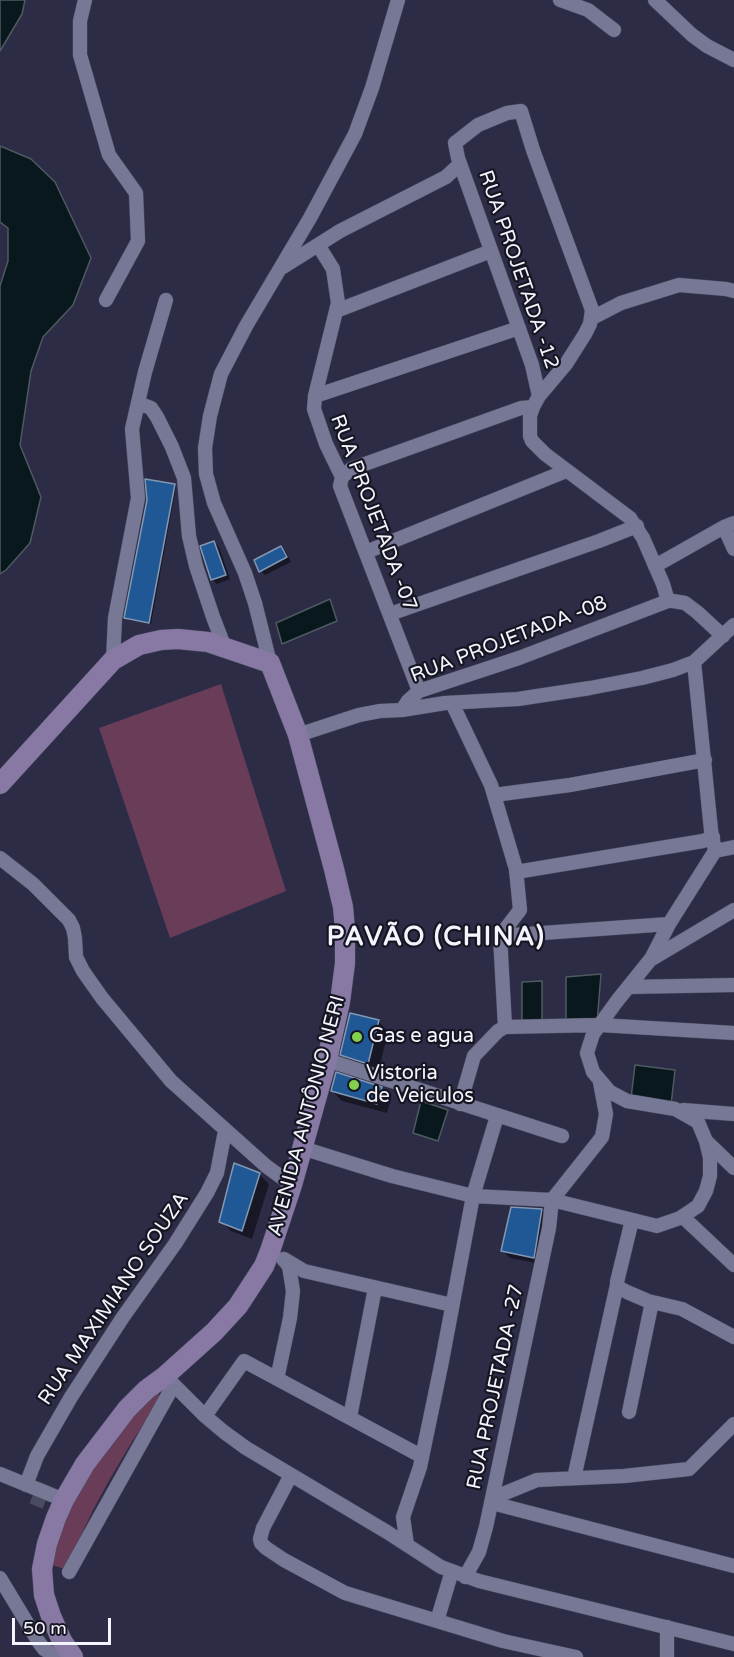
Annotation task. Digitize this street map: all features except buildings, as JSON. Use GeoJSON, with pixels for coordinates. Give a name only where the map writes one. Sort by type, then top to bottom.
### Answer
{"type":"FeatureCollection","features":[{"type":"Feature","properties":{"kind":"street"},"geometry":{"type":"LineString","coordinates":[[86,0],[81,21],[80,55],[109,155],[136,193],[138,241],[106,300]]}},
{"type":"Feature","properties":{"kind":"street"},"geometry":{"type":"LineString","coordinates":[[270,663],[248,583],[214,503],[206,474],[205,448],[210,416],[221,374],[355,134],[372,88],[398,0]]}},
{"type":"Feature","properties":{"kind":"street"},"geometry":{"type":"LineString","coordinates":[[560,0],[588,10],[614,30]]}},
{"type":"Feature","properties":{"kind":"street"},"geometry":{"type":"LineString","coordinates":[[655,0],[692,35],[715,51],[734,60]]}},
{"type":"Feature","properties":{"kind":"street"},"geometry":{"type":"LineString","coordinates":[[281,268],[340,231],[446,177],[459,161],[455,143],[478,125],[507,113],[521,111],[592,314],[585,334],[558,375],[536,402],[351,469],[342,477]]}},
{"type":"Feature","properties":{"kind":"street","name":"RUA PROJETADA -12"},"geometry":{"type":"LineString","coordinates":[[459,161],[534,371],[536,402],[529,427],[530,436],[545,454],[566,471]]}},
{"type":"Feature","properties":{"kind":"street","name":"RUA PROJETADA -07"},"geometry":{"type":"LineString","coordinates":[[318,245],[333,269],[338,303],[315,396],[314,409],[326,444],[342,477],[340,486],[419,691]]}},
{"type":"Feature","properties":{"kind":"street"},"geometry":{"type":"LineString","coordinates":[[336,311],[491,251]]}},
{"type":"Feature","properties":{"kind":"street"},"geometry":{"type":"LineString","coordinates":[[592,314],[679,285],[734,291]]}},
{"type":"Feature","properties":{"kind":"street"},"geometry":{"type":"LineString","coordinates":[[113,660],[115,618],[138,498],[132,429],[166,300]]}},
{"type":"Feature","properties":{"kind":"street"},"geometry":{"type":"LineString","coordinates":[[315,396],[519,328]]}},
{"type":"Feature","properties":{"kind":"street"},"geometry":{"type":"LineString","coordinates":[[138,403],[151,408],[157,417],[184,478],[188,527],[196,566],[225,648]]}},
{"type":"Feature","properties":{"kind":"street"},"geometry":{"type":"LineString","coordinates":[[366,552],[566,471],[622,511],[636,526],[669,602],[685,603],[723,636]]}},
{"type":"Feature","properties":{"kind":"street"},"geometry":{"type":"LineString","coordinates":[[655,566],[729,525],[734,549]]}},
{"type":"Feature","properties":{"kind":"street"},"geometry":{"type":"LineString","coordinates":[[390,614],[636,526]]}},
{"type":"Feature","properties":{"kind":"street","name":"RUA PROJETADA -08"},"geometry":{"type":"LineString","coordinates":[[298,735],[359,715],[402,710],[419,691],[519,658],[669,602]]}},
{"type":"Feature","properties":{"kind":"street"},"geometry":{"type":"LineString","coordinates":[[402,710],[417,706],[518,699],[642,678],[694,662],[734,625]]}},
{"type":"Feature","properties":{"kind":"street"},"geometry":{"type":"LineString","coordinates":[[0,784],[113,660],[139,645],[178,639],[208,642],[270,663]]}},
{"type":"Feature","properties":{"kind":"street"},"geometry":{"type":"LineString","coordinates":[[694,662],[714,844],[650,960],[593,1034],[587,1053],[593,1072],[600,1082],[610,1092],[627,1101],[675,1109],[734,1114]]}},
{"type":"Feature","properties":{"kind":"street","name":"AVENIDA ANTÔNIO NERI"},"geometry":{"type":"LineString","coordinates":[[73,1657],[62,1641],[51,1616],[44,1595],[42,1569],[47,1544],[64,1500],[85,1464],[127,1409],[146,1390],[169,1381],[238,1306],[257,1278],[277,1255],[292,1185],[327,1060],[340,1002],[345,963],[343,907],[298,735],[270,663]]}},
{"type":"Feature","properties":{"kind":"street"},"geometry":{"type":"LineString","coordinates":[[452,703],[494,795],[516,872],[520,910],[500,936],[506,1027]]}},
{"type":"Feature","properties":{"kind":"street"},"geometry":{"type":"LineString","coordinates":[[494,795],[705,760]]}},
{"type":"Feature","properties":{"kind":"street"},"geometry":{"type":"LineString","coordinates":[[516,872],[703,841],[734,847]]}},
{"type":"Feature","properties":{"kind":"street"},"geometry":{"type":"LineString","coordinates":[[0,858],[33,884],[69,920],[75,938],[76,957],[83,971],[102,998],[171,1081],[225,1131],[292,1185]]}},
{"type":"Feature","properties":{"kind":"street"},"geometry":{"type":"LineString","coordinates":[[650,960],[734,910]]}},
{"type":"Feature","properties":{"kind":"street"},"geometry":{"type":"LineString","coordinates":[[500,936],[669,924]]}},
{"type":"Feature","properties":{"kind":"street"},"geometry":{"type":"LineString","coordinates":[[628,987],[734,985]]}},
{"type":"Feature","properties":{"kind":"street"},"geometry":{"type":"LineString","coordinates":[[460,1104],[474,1056],[498,1031],[506,1027],[600,1026],[734,1033]]}},
{"type":"Feature","properties":{"kind":"street"},"geometry":{"type":"LineString","coordinates":[[327,1060],[562,1136]]}},
{"type":"Feature","properties":{"kind":"street"},"geometry":{"type":"LineString","coordinates":[[552,1200],[602,1137],[606,1114],[600,1082]]}},
{"type":"Feature","properties":{"kind":"street"},"geometry":{"type":"LineString","coordinates":[[302,1148],[392,1176],[472,1196],[552,1200],[657,1226],[682,1217],[698,1206],[706,1191],[710,1176],[710,1158],[698,1122],[675,1109]]}},
{"type":"Feature","properties":{"kind":"street"},"geometry":{"type":"LineString","coordinates":[[387,1532],[403,1517],[416,1481],[472,1196],[497,1116]]}},
{"type":"Feature","properties":{"kind":"street","name":"RUA MAXIMIANO SOUZA"},"geometry":{"type":"LineString","coordinates":[[26,1485],[37,1456],[71,1397],[123,1317],[176,1244],[207,1193],[217,1173],[225,1131]]}},
{"type":"Feature","properties":{"kind":"street"},"geometry":{"type":"LineString","coordinates":[[706,1141],[734,1168]]}},
{"type":"Feature","properties":{"kind":"street","name":"RUA PROJETADA -27"},"geometry":{"type":"LineString","coordinates":[[465,1577],[479,1552],[492,1500],[549,1228],[552,1200]]}},
{"type":"Feature","properties":{"kind":"street"},"geometry":{"type":"LineString","coordinates":[[682,1217],[734,1265]]}},
{"type":"Feature","properties":{"kind":"street"},"geometry":{"type":"LineString","coordinates":[[574,1478],[632,1220]]}},
{"type":"Feature","properties":{"kind":"street"},"geometry":{"type":"LineString","coordinates":[[277,1255],[304,1271],[452,1305]]}},
{"type":"Feature","properties":{"kind":"street"},"geometry":{"type":"LineString","coordinates":[[277,1255],[289,1266],[293,1291],[290,1318],[277,1379]]}},
{"type":"Feature","properties":{"kind":"street"},"geometry":{"type":"LineString","coordinates":[[617,1286],[652,1302],[682,1309],[734,1337]]}},
{"type":"Feature","properties":{"kind":"street"},"geometry":{"type":"LineString","coordinates":[[350,1418],[375,1288]]}},
{"type":"Feature","properties":{"kind":"street"},"geometry":{"type":"LineString","coordinates":[[629,1412],[652,1302]]}},
{"type":"Feature","properties":{"kind":"street"},"geometry":{"type":"LineString","coordinates":[[205,1416],[244,1361],[421,1456]]}},
{"type":"Feature","properties":{"kind":"street"},"geometry":{"type":"LineString","coordinates":[[69,1572],[169,1381],[205,1416],[246,1448],[441,1567],[465,1577],[734,1644]]}},
{"type":"Feature","properties":{"kind":"street"},"geometry":{"type":"LineString","coordinates":[[492,1500],[537,1480],[624,1476],[689,1469],[734,1424]]}},
{"type":"Feature","properties":{"kind":"street"},"geometry":{"type":"LineString","coordinates":[[0,1474],[64,1500]]}},
{"type":"Feature","properties":{"kind":"street"},"geometry":{"type":"LineString","coordinates":[[291,1475],[260,1534],[261,1543],[266,1548],[345,1593],[503,1641],[576,1657]]}},
{"type":"Feature","properties":{"kind":"street"},"geometry":{"type":"LineString","coordinates":[[492,1500],[734,1566]]}},
{"type":"Feature","properties":{"kind":"street"},"geometry":{"type":"LineString","coordinates":[[403,1517],[407,1545]]}},
{"type":"Feature","properties":{"kind":"street"},"geometry":{"type":"LineString","coordinates":[[437,1621],[452,1571]]}},
{"type":"Feature","properties":{"kind":"street"},"geometry":{"type":"LineString","coordinates":[[0,1578],[38,1641],[44,1649],[57,1657]]}},
{"type":"Feature","properties":{"kind":"street"},"geometry":{"type":"LineString","coordinates":[[667,1627],[667,1657]]}},
{"type":"Feature","properties":{"kind":"shaded area"},"geometry":{"type":"Polygon","coordinates":[[[0,0],[25,0],[22,14],[0,51],[0,0]]]}},
{"type":"Feature","properties":{"kind":"shaded area"},"geometry":{"type":"Polygon","coordinates":[[[0,146],[31,159],[55,182],[91,258],[73,305],[43,337],[31,371],[20,445],[41,497],[30,543],[0,574],[0,286],[8,261],[8,228],[0,222],[0,146]]]}},
{"type":"Feature","properties":{"kind":"shaded area"},"geometry":{"type":"Polygon","coordinates":[[[330,599],[337,621],[282,644],[276,623],[330,599]]]}},
{"type":"Feature","properties":{"kind":"shaded area"},"geometry":{"type":"Polygon","coordinates":[[[221,684],[286,891],[170,938],[99,728],[221,684]]]}},
{"type":"Feature","properties":{"kind":"shaded area"},"geometry":{"type":"Polygon","coordinates":[[[601,974],[597,1023],[566,1023],[566,977],[601,974]]]}},
{"type":"Feature","properties":{"kind":"shaded area"},"geometry":{"type":"Polygon","coordinates":[[[542,981],[542,1025],[522,1026],[522,982],[542,981]]]}},
{"type":"Feature","properties":{"kind":"shaded area"},"geometry":{"type":"Polygon","coordinates":[[[635,1065],[675,1070],[671,1105],[631,1098],[635,1065]]]}},
{"type":"Feature","properties":{"kind":"shaded area"},"geometry":{"type":"Polygon","coordinates":[[[421,1101],[448,1110],[438,1141],[413,1133],[421,1101]]]}},
{"type":"Feature","properties":{"kind":"shaded area"},"geometry":{"type":"Polygon","coordinates":[[[159,1392],[159,1402],[111,1477],[65,1569],[52,1565],[53,1547],[68,1512],[89,1473],[117,1431],[159,1392]]]}},
{"type":"Feature","properties":{"kind":"tunnel"},"geometry":{"type":"LineString","coordinates":[[36,1506],[45,1484]]}},
{"type":"Feature","properties":{"kind":"place","name":"Gas e agua"},"geometry":{"type":"Point","coordinates":[357,1037]}},
{"type":"Feature","properties":{"kind":"place","name":"Vistoria de Veiculos"},"geometry":{"type":"Point","coordinates":[354,1085]}},
{"type":"Feature","properties":{"kind":"district","name":"PAVÃO (CHINA)"},"geometry":{"type":"Point","coordinates":[436,938]}}]}
